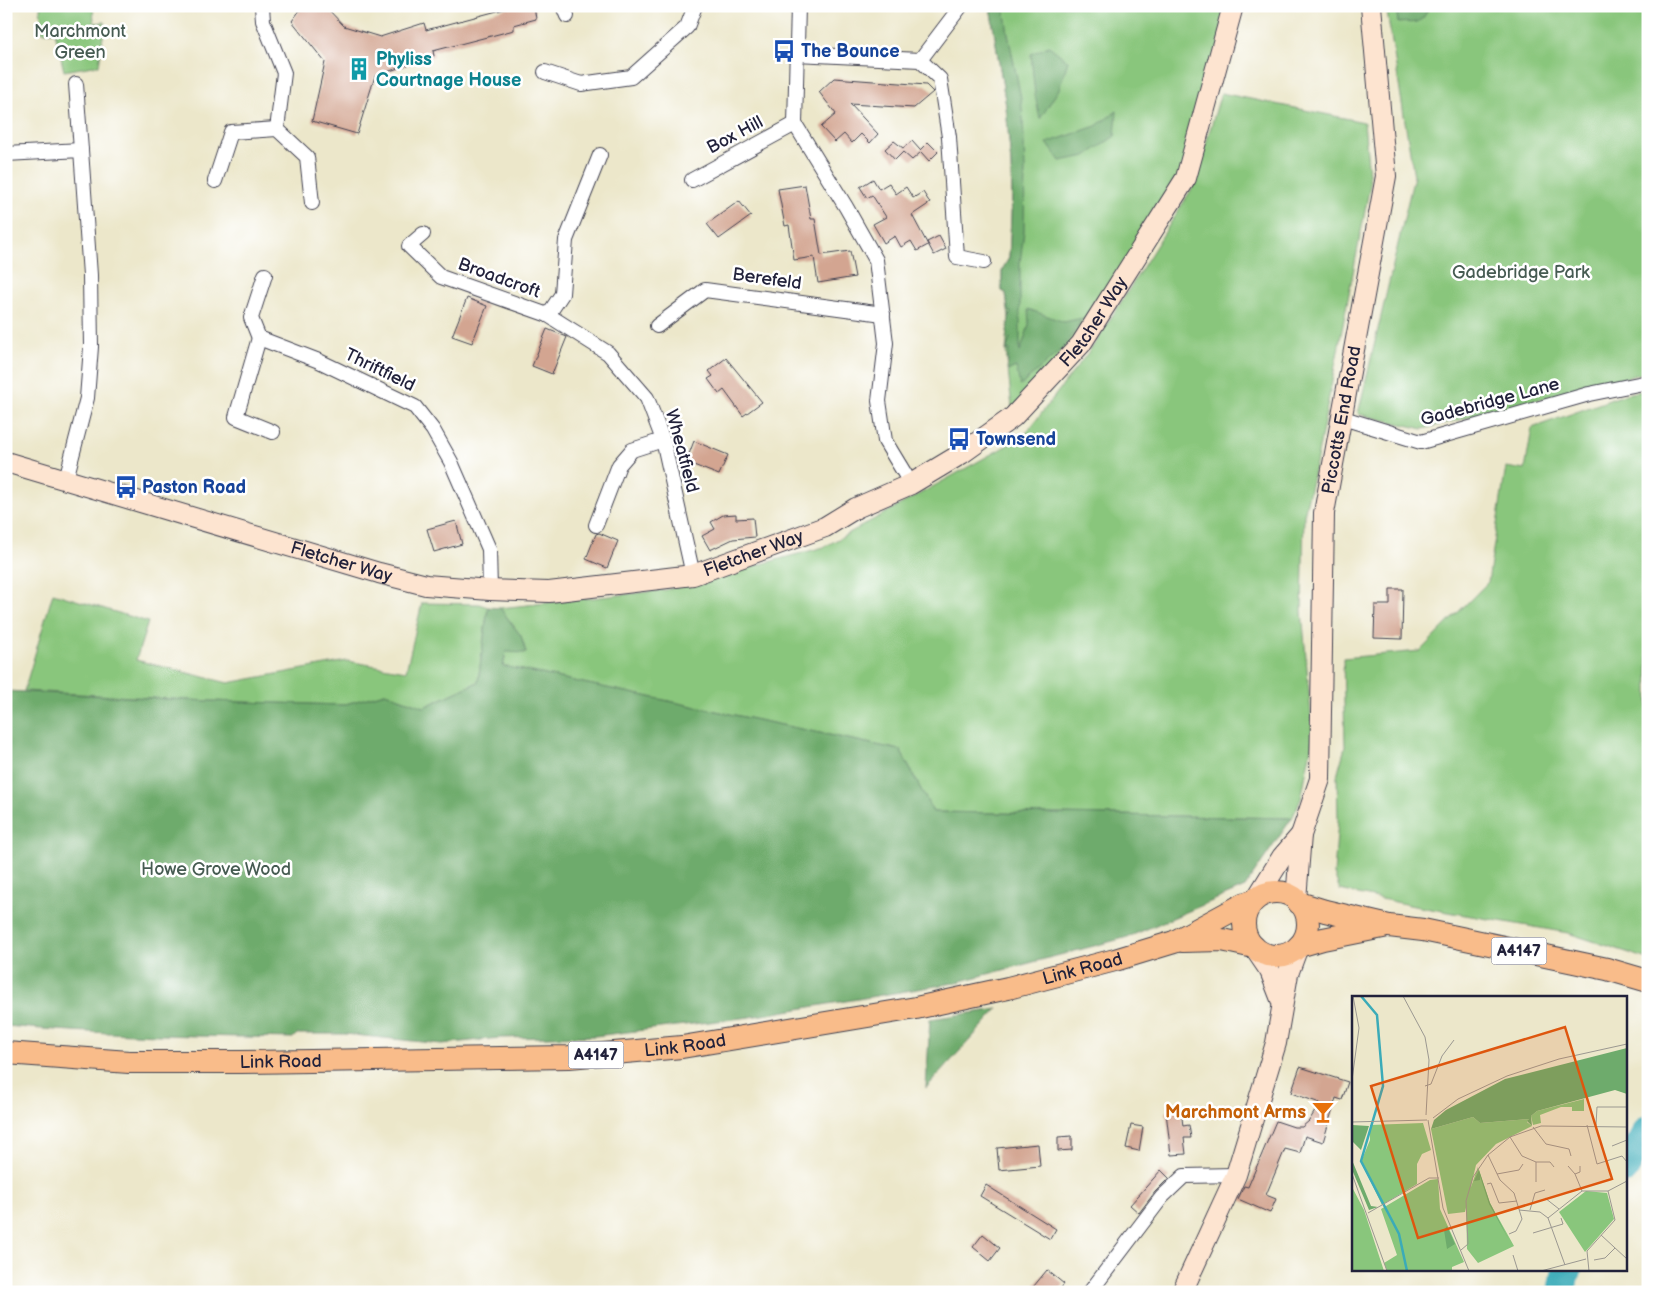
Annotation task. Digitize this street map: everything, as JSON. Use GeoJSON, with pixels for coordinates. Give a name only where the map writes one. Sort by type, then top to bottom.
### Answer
{"type":"FeatureCollection","features":[{"type":"Feature","properties":{"kind":"main road","name":"Link Road"},"geometry":{"type":"LineString","coordinates":[[6,1053],[129,1062],[240,1062],[569,1057],[682,1047],[916,1008],[1008,988],[1174,942],[1244,904],[1272,892],[1281,893],[1325,911],[1389,926],[1423,930],[1607,969],[1648,981]]}},
{"type":"Feature","properties":{"kind":"main road"},"geometry":{"type":"LineString","coordinates":[[1254,948],[1246,937],[1244,924],[1246,912],[1255,900]]}},
{"type":"Feature","properties":{"kind":"main road"},"geometry":{"type":"LineString","coordinates":[[1298,901],[1307,916],[1308,924],[1304,940],[1298,947]]}},
{"type":"Feature","properties":{"kind":"main road","name":"Link Road"},"geometry":{"type":"LineString","coordinates":[[1174,942],[1222,940],[1277,956],[1292,952],[1298,947],[1322,939],[1389,926]]}},
{"type":"Feature","properties":{"kind":"street"},"geometry":{"type":"LineString","coordinates":[[262,6],[263,21],[284,72],[277,129]]}},
{"type":"Feature","properties":{"kind":"street"},"geometry":{"type":"LineString","coordinates":[[545,72],[581,84],[631,77],[687,27],[695,6]]}},
{"type":"Feature","properties":{"kind":"street"},"geometry":{"type":"LineString","coordinates":[[798,6],[795,124],[876,260],[886,343],[880,401],[885,441],[911,484]]}},
{"type":"Feature","properties":{"kind":"street"},"geometry":{"type":"LineString","coordinates":[[920,60],[961,6]]}},
{"type":"Feature","properties":{"kind":"street","name":"Fletcher Way"},"geometry":{"type":"LineString","coordinates":[[6,462],[426,585],[550,592],[693,575],[824,527],[856,508],[911,484],[961,454],[1013,417],[1081,344],[1186,178],[1233,6]]}},
{"type":"Feature","properties":{"kind":"street","name":"Piccotts End Road"},"geometry":{"type":"LineString","coordinates":[[1298,901],[1301,835],[1320,779],[1324,513],[1386,176],[1371,6]]}},
{"type":"Feature","properties":{"kind":"street"},"geometry":{"type":"LineString","coordinates":[[796,54],[920,60],[940,79],[949,137],[956,257],[984,262]]}},
{"type":"Feature","properties":{"kind":"street"},"geometry":{"type":"LineString","coordinates":[[66,479],[87,398],[91,347],[90,275],[76,84]]}},
{"type":"Feature","properties":{"kind":"street","name":"Box Hill"},"geometry":{"type":"LineString","coordinates":[[692,180],[795,124]]}},
{"type":"Feature","properties":{"kind":"street"},"geometry":{"type":"LineString","coordinates":[[214,181],[231,132],[277,129],[307,157],[312,203]]}},
{"type":"Feature","properties":{"kind":"street"},"geometry":{"type":"LineString","coordinates":[[6,154],[81,150]]}},
{"type":"Feature","properties":{"kind":"street"},"geometry":{"type":"LineString","coordinates":[[548,315],[562,294],[566,240],[600,155]]}},
{"type":"Feature","properties":{"kind":"street","name":"Broadcroft"},"geometry":{"type":"LineString","coordinates":[[423,234],[408,246],[441,277],[548,315]]}},
{"type":"Feature","properties":{"kind":"street"},"geometry":{"type":"LineString","coordinates":[[265,276],[251,318],[259,338],[236,417],[272,432]]}},
{"type":"Feature","properties":{"kind":"street","name":"Berefeld"},"geometry":{"type":"LineString","coordinates":[[657,326],[705,290],[884,314]]}},
{"type":"Feature","properties":{"kind":"street","name":"Wheatfield"},"geometry":{"type":"LineString","coordinates":[[548,315],[608,353],[647,398],[663,440],[693,575]]}},
{"type":"Feature","properties":{"kind":"street","name":"Thriftfield"},"geometry":{"type":"LineString","coordinates":[[259,338],[319,361],[415,407],[433,430],[451,462],[489,549],[490,590]]}},
{"type":"Feature","properties":{"kind":"street","name":"Gadebridge Lane"},"geometry":{"type":"LineString","coordinates":[[1343,418],[1421,442],[1590,394],[1648,382]]}},
{"type":"Feature","properties":{"kind":"street"},"geometry":{"type":"LineString","coordinates":[[596,526],[619,465],[632,450],[663,440]]}},
{"type":"Feature","properties":{"kind":"street","name":"Piccotts End Road"},"geometry":{"type":"LineString","coordinates":[[1255,900],[1282,857],[1301,835]]}},
{"type":"Feature","properties":{"kind":"street"},"geometry":{"type":"LineString","coordinates":[[1182,1292],[1236,1175],[1276,1043],[1289,968],[1298,947]]}},
{"type":"Feature","properties":{"kind":"street"},"geometry":{"type":"LineString","coordinates":[[1254,948],[1270,971],[1282,1002]]}},
{"type":"Feature","properties":{"kind":"street"},"geometry":{"type":"LineString","coordinates":[[1090,1292],[1162,1197],[1184,1176],[1236,1175]]}},
{"type":"Feature","properties":{"kind":"green space","name":"Marchmont Green"},"geometry":{"type":"Polygon","coordinates":[[[40,6],[93,6],[94,23],[105,22],[99,65],[64,71],[55,32],[42,32],[40,6]]]}},
{"type":"Feature","properties":{"kind":"green space"},"geometry":{"type":"Polygon","coordinates":[[[990,6],[1233,6],[1186,178],[1081,344],[1013,417],[1006,351],[1009,318],[1006,293],[1002,291],[1002,270],[1009,258],[1012,195],[1011,164],[1006,106],[990,6]]]}},
{"type":"Feature","properties":{"kind":"green space"},"geometry":{"type":"Polygon","coordinates":[[[990,6],[1004,6],[1021,98],[1023,119],[1025,169],[1024,231],[1020,263],[1020,352],[1029,325],[1028,309],[1064,322],[1083,318],[1063,348],[1020,386],[1016,367],[1007,371],[1009,349],[1006,351],[1010,338],[1006,339],[1011,312],[1008,311],[1006,293],[1002,291],[1002,270],[1009,258],[1012,195],[1011,164],[1006,106],[990,6]]]}},
{"type":"Feature","properties":{"kind":"green space","name":"Gadebridge Park"},"geometry":{"type":"Polygon","coordinates":[[[1386,6],[1648,6],[1648,372],[1423,429],[1358,414],[1414,176],[1386,6]]]}},
{"type":"Feature","properties":{"kind":"green space"},"geometry":{"type":"Polygon","coordinates":[[[1396,6],[1429,6],[1420,21],[1398,23],[1396,6]]]}},
{"type":"Feature","properties":{"kind":"green space"},"geometry":{"type":"Polygon","coordinates":[[[1049,46],[1068,61],[1059,89],[1040,119],[1035,95],[1031,54],[1049,46]]]}},
{"type":"Feature","properties":{"kind":"green space"},"geometry":{"type":"Polygon","coordinates":[[[1221,93],[1364,122],[1370,185],[1317,459],[1304,515],[1302,611],[1313,738],[1301,799],[1292,818],[933,812],[900,750],[503,666],[506,651],[526,653],[521,636],[500,608],[665,590],[824,547],[1024,436],[1096,342],[1193,187],[1221,93]]]}},
{"type":"Feature","properties":{"kind":"green space"},"geometry":{"type":"Polygon","coordinates":[[[1117,111],[1115,136],[1086,156],[1060,161],[1047,143],[1096,126],[1117,111]]]}},
{"type":"Feature","properties":{"kind":"green space"},"geometry":{"type":"Polygon","coordinates":[[[1648,390],[1648,959],[1568,933],[1414,906],[1340,890],[1334,874],[1338,820],[1337,776],[1345,747],[1343,658],[1420,651],[1488,582],[1506,467],[1525,470],[1532,428],[1626,394],[1648,390]]]}},
{"type":"Feature","properties":{"kind":"green space"},"geometry":{"type":"Polygon","coordinates":[[[53,593],[148,622],[136,660],[228,683],[347,661],[406,671],[422,603],[479,604],[488,607],[478,682],[424,707],[385,693],[342,705],[208,701],[24,691],[53,593]]]}},
{"type":"Feature","properties":{"kind":"green space","name":"Howe Grove Wood"},"geometry":{"type":"Polygon","coordinates":[[[488,607],[500,608],[521,636],[526,653],[506,652],[503,666],[900,750],[933,812],[1292,818],[1245,887],[1128,937],[954,983],[750,1017],[595,1036],[500,1038],[442,1044],[344,1034],[297,1034],[293,1038],[221,1037],[6,1026],[6,691],[208,701],[342,705],[385,693],[424,707],[478,682],[488,607]]]}},
{"type":"Feature","properties":{"kind":"green space"},"geometry":{"type":"Polygon","coordinates":[[[998,1009],[926,1088],[930,1019],[998,1009]]]}},
{"type":"Feature","properties":{"kind":"building","name":"Phyliss Courtnage House"},"geometry":{"type":"Polygon","coordinates":[[[303,6],[325,6],[344,26],[380,37],[424,23],[426,30],[516,6],[534,6],[536,19],[514,25],[514,30],[433,51],[434,56],[375,76],[357,134],[312,121],[325,62],[292,21],[303,6]]]}},
{"type":"Feature","properties":{"kind":"building"},"geometry":{"type":"Polygon","coordinates":[[[834,78],[926,85],[933,92],[914,108],[850,104],[878,134],[870,143],[861,134],[852,143],[844,134],[835,142],[821,127],[836,114],[819,92],[834,78]]]}},
{"type":"Feature","properties":{"kind":"building"},"geometry":{"type":"Polygon","coordinates":[[[894,141],[903,148],[912,141],[920,150],[928,142],[938,152],[929,161],[921,152],[912,160],[903,152],[895,160],[885,149],[894,141]]]}},
{"type":"Feature","properties":{"kind":"building"},"geometry":{"type":"Polygon","coordinates":[[[873,179],[879,189],[889,183],[896,194],[906,187],[913,198],[923,192],[930,203],[912,215],[928,245],[917,251],[911,241],[901,247],[895,236],[884,243],[873,224],[886,217],[872,195],[867,198],[860,187],[873,179]]]}},
{"type":"Feature","properties":{"kind":"building"},"geometry":{"type":"Polygon","coordinates":[[[805,185],[811,219],[815,219],[821,255],[850,251],[855,277],[818,283],[814,257],[794,260],[789,225],[785,226],[778,189],[805,185]]]}},
{"type":"Feature","properties":{"kind":"building"},"geometry":{"type":"Polygon","coordinates":[[[739,201],[751,216],[719,239],[707,224],[739,201]]]}},
{"type":"Feature","properties":{"kind":"building"},"geometry":{"type":"Polygon","coordinates":[[[939,236],[946,249],[934,255],[927,242],[939,236]]]}},
{"type":"Feature","properties":{"kind":"building"},"geometry":{"type":"Polygon","coordinates":[[[467,298],[487,306],[472,343],[452,336],[467,298]]]}},
{"type":"Feature","properties":{"kind":"building"},"geometry":{"type":"Polygon","coordinates":[[[547,329],[567,337],[552,374],[532,366],[547,329]]]}},
{"type":"Feature","properties":{"kind":"building"},"geometry":{"type":"Polygon","coordinates":[[[726,358],[762,402],[743,416],[724,390],[719,394],[708,379],[713,376],[709,371],[726,358]]]}},
{"type":"Feature","properties":{"kind":"building"},"geometry":{"type":"Polygon","coordinates":[[[694,441],[728,455],[719,475],[686,462],[694,441]]]}},
{"type":"Feature","properties":{"kind":"building"},"geometry":{"type":"Polygon","coordinates":[[[736,514],[736,519],[753,518],[755,537],[733,539],[710,550],[702,536],[715,529],[711,522],[723,515],[736,514]]]}},
{"type":"Feature","properties":{"kind":"building"},"geometry":{"type":"Polygon","coordinates":[[[456,521],[462,544],[434,552],[427,529],[456,521]]]}},
{"type":"Feature","properties":{"kind":"building"},"geometry":{"type":"Polygon","coordinates":[[[599,533],[618,541],[607,568],[586,559],[596,534],[599,533]]]}},
{"type":"Feature","properties":{"kind":"building"},"geometry":{"type":"Polygon","coordinates":[[[1390,589],[1403,589],[1402,639],[1374,638],[1375,605],[1390,605],[1390,589]]]}},
{"type":"Feature","properties":{"kind":"building","name":"Marchmont Arms"},"geometry":{"type":"Polygon","coordinates":[[[1300,1067],[1348,1082],[1342,1100],[1336,1098],[1323,1142],[1305,1136],[1300,1153],[1285,1149],[1266,1195],[1276,1199],[1270,1213],[1238,1199],[1244,1186],[1248,1187],[1276,1121],[1294,1127],[1302,1127],[1309,1121],[1320,1103],[1291,1093],[1300,1067]]]}},
{"type":"Feature","properties":{"kind":"building"},"geometry":{"type":"Polygon","coordinates":[[[1181,1110],[1183,1126],[1189,1125],[1191,1138],[1184,1138],[1186,1154],[1171,1155],[1166,1112],[1181,1110]]]}},
{"type":"Feature","properties":{"kind":"building"},"geometry":{"type":"Polygon","coordinates":[[[1131,1125],[1143,1127],[1139,1151],[1126,1148],[1131,1125]]]}},
{"type":"Feature","properties":{"kind":"building"},"geometry":{"type":"Polygon","coordinates":[[[1072,1136],[1072,1150],[1058,1151],[1058,1137],[1072,1136]]]}},
{"type":"Feature","properties":{"kind":"building"},"geometry":{"type":"Polygon","coordinates":[[[1038,1144],[1040,1166],[999,1170],[997,1148],[1038,1144]]]}},
{"type":"Feature","properties":{"kind":"building"},"geometry":{"type":"Polygon","coordinates":[[[1161,1170],[1169,1178],[1155,1192],[1139,1213],[1130,1205],[1161,1170]]]}},
{"type":"Feature","properties":{"kind":"building"},"geometry":{"type":"Polygon","coordinates":[[[986,1185],[1056,1229],[1050,1239],[980,1196],[986,1185]]]}},
{"type":"Feature","properties":{"kind":"building"},"geometry":{"type":"Polygon","coordinates":[[[983,1234],[1000,1248],[990,1261],[973,1247],[983,1234]]]}},
{"type":"Feature","properties":{"kind":"building"},"geometry":{"type":"Polygon","coordinates":[[[1047,1270],[1064,1284],[1058,1292],[1029,1292],[1047,1270]]]}},
{"type":"Feature","properties":{"kind":"waterway"},"geometry":{"type":"LineString","coordinates":[[1626,1168],[1648,1129]]}},
{"type":"Feature","properties":{"kind":"waterway"},"geometry":{"type":"LineString","coordinates":[[1562,1292],[1565,1275],[1568,1270]]}},
{"type":"Feature","properties":{"kind":"place","name":"The Bounce"},"geometry":{"type":"Point","coordinates":[784,51]}},
{"type":"Feature","properties":{"kind":"place","name":"Phyliss Courtnage House"},"geometry":{"type":"Point","coordinates":[359,69]}},
{"type":"Feature","properties":{"kind":"place","name":"Townsend"},"geometry":{"type":"Point","coordinates":[959,439]}},
{"type":"Feature","properties":{"kind":"place","name":"Paston Road"},"geometry":{"type":"Point","coordinates":[126,487]}},
{"type":"Feature","properties":{"kind":"place","name":"Marchmont Arms"},"geometry":{"type":"Point","coordinates":[1323,1112]}}]}
